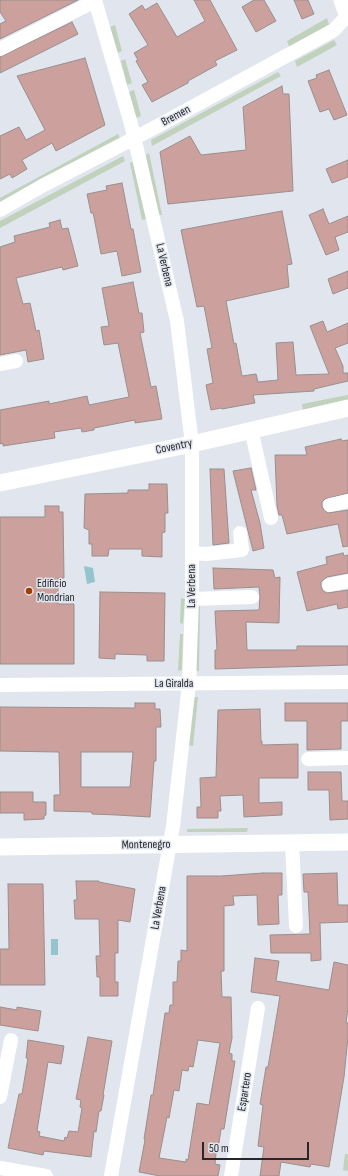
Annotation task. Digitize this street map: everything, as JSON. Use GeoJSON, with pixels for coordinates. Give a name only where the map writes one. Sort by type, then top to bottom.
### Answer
{"type":"FeatureCollection","features":[{"type":"Feature","properties":{"kind":"street"},"geometry":{"type":"LineString","coordinates":[[342,0],[348,16]]}},
{"type":"Feature","properties":{"kind":"street","name":"La Verbena"},"geometry":{"type":"LineString","coordinates":[[0,49],[95,1],[135,138],[177,321],[192,444],[192,598],[188,684],[170,845],[111,1176]]}},
{"type":"Feature","properties":{"kind":"street","name":"Bremen"},"geometry":{"type":"LineString","coordinates":[[0,210],[42,186],[135,138],[334,30],[348,16]]}},
{"type":"Feature","properties":{"kind":"street"},"geometry":{"type":"LineString","coordinates":[[0,364],[16,362]]}},
{"type":"Feature","properties":{"kind":"street","name":"Coventry"},"geometry":{"type":"LineString","coordinates":[[0,483],[192,444],[251,429],[348,408]]}},
{"type":"Feature","properties":{"kind":"street"},"geometry":{"type":"LineString","coordinates":[[251,429],[271,518]]}},
{"type":"Feature","properties":{"kind":"street"},"geometry":{"type":"LineString","coordinates":[[330,505],[348,501]]}},
{"type":"Feature","properties":{"kind":"street"},"geometry":{"type":"LineString","coordinates":[[192,553],[206,554],[242,550],[240,533]]}},
{"type":"Feature","properties":{"kind":"street"},"geometry":{"type":"LineString","coordinates":[[329,585],[348,581]]}},
{"type":"Feature","properties":{"kind":"street"},"geometry":{"type":"LineString","coordinates":[[192,598],[252,597]]}},
{"type":"Feature","properties":{"kind":"street","name":"La Giralda"},"geometry":{"type":"LineString","coordinates":[[0,685],[348,682]]}},
{"type":"Feature","properties":{"kind":"street"},"geometry":{"type":"LineString","coordinates":[[308,759],[348,758]]}},
{"type":"Feature","properties":{"kind":"street","name":"Montenegro"},"geometry":{"type":"LineString","coordinates":[[0,847],[348,842]]}},
{"type":"Feature","properties":{"kind":"street"},"geometry":{"type":"LineString","coordinates":[[292,843],[296,926]]}},
{"type":"Feature","properties":{"kind":"street","name":"Espartero"},"geometry":{"type":"LineString","coordinates":[[231,1176],[258,1008]]}},
{"type":"Feature","properties":{"kind":"street"},"geometry":{"type":"LineString","coordinates":[[0,1096],[11,1040]]}},
{"type":"Feature","properties":{"kind":"street"},"geometry":{"type":"LineString","coordinates":[[0,1168],[46,1176]]}},
{"type":"Feature","properties":{"kind":"green space"},"geometry":{"type":"Polygon","coordinates":[[[327,18],[329,25],[290,48],[287,41],[327,18]]]}},
{"type":"Feature","properties":{"kind":"green space"},"geometry":{"type":"Polygon","coordinates":[[[115,25],[122,51],[118,53],[110,27],[115,25]]]}},
{"type":"Feature","properties":{"kind":"green space"},"geometry":{"type":"Polygon","coordinates":[[[334,40],[337,45],[297,67],[295,61],[334,40]]]}},
{"type":"Feature","properties":{"kind":"green space"},"geometry":{"type":"Polygon","coordinates":[[[125,59],[132,83],[127,85],[121,61],[125,59]]]}},
{"type":"Feature","properties":{"kind":"green space"},"geometry":{"type":"Polygon","coordinates":[[[278,72],[281,76],[152,146],[151,140],[278,72]]]}},
{"type":"Feature","properties":{"kind":"green space"},"geometry":{"type":"Polygon","coordinates":[[[134,90],[141,116],[136,118],[129,92],[134,90]]]}},
{"type":"Feature","properties":{"kind":"green space"},"geometry":{"type":"Polygon","coordinates":[[[118,134],[120,139],[0,205],[0,198],[118,134]]]}},
{"type":"Feature","properties":{"kind":"green space"},"geometry":{"type":"Polygon","coordinates":[[[149,153],[162,215],[158,215],[146,155],[149,153]]]}},
{"type":"Feature","properties":{"kind":"green space"},"geometry":{"type":"Polygon","coordinates":[[[123,156],[125,161],[0,228],[0,221],[123,156]]]}},
{"type":"Feature","properties":{"kind":"green space"},"geometry":{"type":"Polygon","coordinates":[[[133,162],[146,219],[142,220],[130,163],[133,162]]]}},
{"type":"Feature","properties":{"kind":"green space"},"geometry":{"type":"Polygon","coordinates":[[[348,395],[348,402],[303,410],[302,404],[348,395]]]}},
{"type":"Feature","properties":{"kind":"green space"},"geometry":{"type":"Polygon","coordinates":[[[181,598],[185,599],[183,624],[180,623],[181,598]]]}},
{"type":"Feature","properties":{"kind":"green space"},"geometry":{"type":"Polygon","coordinates":[[[197,606],[200,606],[199,671],[195,670],[197,606]]]}},
{"type":"Feature","properties":{"kind":"green space"},"geometry":{"type":"Polygon","coordinates":[[[180,634],[183,634],[182,670],[178,671],[180,634]]]}},
{"type":"Feature","properties":{"kind":"green space"},"geometry":{"type":"Polygon","coordinates":[[[194,697],[198,697],[193,746],[188,745],[194,697]]]}},
{"type":"Feature","properties":{"kind":"green space"},"geometry":{"type":"Polygon","coordinates":[[[248,828],[247,832],[187,832],[187,829],[248,828]]]}},
{"type":"Feature","properties":{"kind":"green space"},"geometry":{"type":"Polygon","coordinates":[[[345,1154],[348,1154],[348,1171],[343,1170],[345,1154]]]}},
{"type":"Feature","properties":{"kind":"water"},"geometry":{"type":"Polygon","coordinates":[[[84,566],[93,568],[95,582],[87,584],[84,566]]]}},
{"type":"Feature","properties":{"kind":"water"},"geometry":{"type":"Polygon","coordinates":[[[51,939],[58,939],[58,955],[51,955],[51,939]]]}},
{"type":"Feature","properties":{"kind":"building"},"geometry":{"type":"Polygon","coordinates":[[[0,0],[78,0],[0,39],[0,24],[6,21],[0,12],[0,0]]]}},
{"type":"Feature","properties":{"kind":"building"},"geometry":{"type":"Polygon","coordinates":[[[194,0],[210,0],[237,50],[215,61],[217,65],[188,81],[188,83],[152,102],[142,85],[148,82],[136,61],[138,60],[134,53],[148,45],[129,14],[142,5],[145,10],[157,3],[177,37],[205,21],[194,0]]]}},
{"type":"Feature","properties":{"kind":"building"},"geometry":{"type":"Polygon","coordinates":[[[254,0],[264,0],[276,21],[256,32],[242,7],[254,0]]]}},
{"type":"Feature","properties":{"kind":"building"},"geometry":{"type":"Polygon","coordinates":[[[294,0],[308,0],[314,14],[302,19],[294,0]]]}},
{"type":"Feature","properties":{"kind":"building"},"geometry":{"type":"Polygon","coordinates":[[[72,22],[78,34],[0,73],[0,57],[72,22]]]}},
{"type":"Feature","properties":{"kind":"building"},"geometry":{"type":"Polygon","coordinates":[[[85,58],[105,125],[56,151],[52,143],[22,160],[27,169],[12,178],[10,174],[0,179],[0,136],[19,127],[26,140],[45,130],[17,76],[85,58]]]}},
{"type":"Feature","properties":{"kind":"building"},"geometry":{"type":"Polygon","coordinates":[[[329,70],[347,115],[334,120],[329,109],[320,112],[308,81],[317,78],[316,75],[329,70]]]}},
{"type":"Feature","properties":{"kind":"building"},"geometry":{"type":"Polygon","coordinates":[[[282,86],[283,94],[289,94],[293,191],[168,204],[160,152],[190,136],[201,155],[246,150],[243,107],[282,86]]]}},
{"type":"Feature","properties":{"kind":"building"},"geometry":{"type":"Polygon","coordinates":[[[348,160],[348,177],[332,183],[326,169],[348,160]]]}},
{"type":"Feature","properties":{"kind":"building"},"geometry":{"type":"Polygon","coordinates":[[[122,183],[141,272],[122,276],[117,251],[101,254],[94,217],[93,213],[91,213],[87,194],[107,190],[106,186],[122,183]]]}},
{"type":"Feature","properties":{"kind":"building"},"geometry":{"type":"Polygon","coordinates":[[[323,209],[329,224],[348,216],[348,232],[335,237],[339,250],[326,255],[309,215],[323,209]]]}},
{"type":"Feature","properties":{"kind":"building"},"geometry":{"type":"Polygon","coordinates":[[[282,211],[292,264],[287,265],[289,287],[226,301],[242,376],[256,374],[258,382],[278,380],[276,343],[293,342],[296,375],[329,374],[310,326],[323,321],[327,332],[348,323],[348,343],[335,348],[343,366],[343,373],[348,373],[348,381],[314,389],[314,391],[253,395],[255,403],[211,410],[206,385],[213,383],[207,349],[212,348],[204,306],[197,307],[181,230],[282,211]]]}},
{"type":"Feature","properties":{"kind":"building"},"geometry":{"type":"Polygon","coordinates":[[[60,220],[62,229],[68,228],[78,266],[63,270],[62,267],[16,278],[23,304],[30,303],[36,331],[39,330],[44,359],[28,362],[26,350],[0,355],[0,247],[15,242],[14,236],[50,227],[49,223],[60,220]]]}},
{"type":"Feature","properties":{"kind":"building"},"geometry":{"type":"Polygon","coordinates":[[[348,271],[348,288],[333,294],[328,279],[348,271]]]}},
{"type":"Feature","properties":{"kind":"building"},"geometry":{"type":"Polygon","coordinates":[[[133,282],[139,313],[142,313],[144,332],[140,333],[151,387],[156,386],[162,419],[135,423],[135,420],[94,428],[94,430],[82,432],[81,428],[54,432],[55,438],[3,446],[3,443],[0,444],[0,410],[49,401],[49,404],[87,396],[89,405],[129,397],[118,343],[104,345],[101,327],[109,326],[102,288],[133,282]]]}},
{"type":"Feature","properties":{"kind":"building"},"geometry":{"type":"Polygon","coordinates":[[[341,439],[342,441],[348,440],[348,493],[325,499],[322,502],[322,506],[328,513],[348,510],[348,546],[343,547],[338,524],[287,534],[282,515],[279,515],[277,506],[275,455],[307,455],[305,447],[341,439]]]}},
{"type":"Feature","properties":{"kind":"building"},"geometry":{"type":"Polygon","coordinates":[[[251,468],[256,490],[251,490],[260,523],[264,548],[253,551],[233,471],[251,468]]]}},
{"type":"Feature","properties":{"kind":"building"},"geometry":{"type":"Polygon","coordinates":[[[210,469],[224,469],[229,543],[213,545],[210,469]]]}},
{"type":"Feature","properties":{"kind":"building"},"geometry":{"type":"Polygon","coordinates":[[[149,484],[167,484],[168,513],[165,513],[165,532],[162,533],[162,557],[142,556],[142,549],[109,549],[108,556],[92,556],[92,544],[89,544],[89,530],[84,528],[85,494],[128,493],[128,490],[149,490],[149,484]]]}},
{"type":"Feature","properties":{"kind":"building","name":"Edificio Mondrian"},"geometry":{"type":"Polygon","coordinates":[[[45,506],[59,506],[59,512],[63,512],[64,578],[58,578],[58,604],[74,604],[74,664],[0,664],[0,517],[45,517],[45,506]]]}},
{"type":"Feature","properties":{"kind":"building"},"geometry":{"type":"Polygon","coordinates":[[[343,553],[344,556],[348,555],[348,573],[327,577],[321,582],[321,586],[323,591],[327,593],[348,590],[348,607],[338,609],[337,604],[307,611],[297,572],[327,564],[326,557],[343,553]]]}},
{"type":"Feature","properties":{"kind":"building"},"geometry":{"type":"Polygon","coordinates":[[[213,568],[273,570],[275,578],[280,577],[279,623],[246,622],[247,650],[297,650],[297,646],[348,646],[348,665],[215,669],[215,650],[217,650],[215,611],[259,610],[260,597],[259,587],[214,589],[213,568]]]}},
{"type":"Feature","properties":{"kind":"building"},"geometry":{"type":"Polygon","coordinates":[[[100,592],[165,593],[164,661],[147,661],[147,655],[115,654],[115,659],[99,658],[100,592]]]}},
{"type":"Feature","properties":{"kind":"building"},"geometry":{"type":"Polygon","coordinates":[[[135,703],[155,703],[155,709],[160,709],[161,727],[156,727],[156,761],[154,761],[150,817],[92,814],[92,812],[54,811],[54,795],[60,795],[59,752],[0,751],[0,707],[135,708],[135,703]],[[81,752],[81,787],[130,787],[133,752],[81,752]]]}},
{"type":"Feature","properties":{"kind":"building"},"geometry":{"type":"Polygon","coordinates":[[[285,703],[348,703],[348,721],[341,721],[341,749],[307,750],[307,721],[285,721],[285,703]]]}},
{"type":"Feature","properties":{"kind":"building"},"geometry":{"type":"Polygon","coordinates":[[[260,709],[262,745],[298,744],[298,778],[259,778],[259,803],[282,802],[282,815],[244,817],[243,795],[220,796],[221,811],[218,811],[218,818],[197,818],[197,807],[201,807],[200,778],[216,777],[218,710],[260,709]]]}},
{"type":"Feature","properties":{"kind":"building"},"geometry":{"type":"Polygon","coordinates":[[[308,772],[341,772],[342,801],[348,801],[348,819],[330,820],[329,790],[308,790],[308,772]]]}},
{"type":"Feature","properties":{"kind":"building"},"geometry":{"type":"Polygon","coordinates":[[[0,792],[33,792],[33,802],[46,802],[46,815],[44,816],[44,819],[24,820],[24,813],[0,813],[0,792]]]}},
{"type":"Feature","properties":{"kind":"building"},"geometry":{"type":"Polygon","coordinates":[[[282,873],[282,895],[278,895],[279,924],[258,925],[257,895],[233,896],[234,905],[224,906],[224,971],[221,971],[222,997],[231,997],[232,1038],[229,1053],[232,1054],[232,1061],[235,1061],[224,1129],[221,1129],[219,1143],[217,1143],[215,1164],[220,1165],[218,1176],[160,1176],[139,1172],[151,1095],[153,1095],[165,1013],[169,1013],[170,1005],[173,1005],[173,982],[177,982],[178,961],[181,961],[181,950],[187,951],[187,876],[282,873]],[[198,1040],[193,1067],[189,1066],[188,1071],[182,1070],[179,1091],[174,1090],[159,1158],[186,1162],[186,1159],[188,1160],[197,1103],[209,1105],[220,1043],[198,1040]]]}},
{"type":"Feature","properties":{"kind":"building"},"geometry":{"type":"Polygon","coordinates":[[[337,873],[338,905],[348,905],[348,922],[320,923],[321,960],[311,961],[311,953],[271,953],[270,935],[310,934],[308,892],[304,892],[303,874],[337,873]]]}},
{"type":"Feature","properties":{"kind":"building"},"geometry":{"type":"Polygon","coordinates":[[[76,881],[99,881],[135,889],[130,922],[118,920],[118,953],[115,953],[115,982],[118,982],[118,996],[100,996],[100,977],[97,977],[96,956],[100,956],[99,919],[75,919],[74,900],[77,900],[76,881]]]}},
{"type":"Feature","properties":{"kind":"building"},"geometry":{"type":"Polygon","coordinates":[[[8,884],[43,884],[45,985],[0,985],[0,949],[9,949],[8,884]]]}},
{"type":"Feature","properties":{"kind":"building"},"geometry":{"type":"Polygon","coordinates":[[[255,958],[279,961],[276,981],[329,990],[334,962],[348,965],[348,1008],[346,1023],[348,1023],[348,1037],[344,1077],[329,1167],[311,1164],[310,1167],[281,1162],[279,1176],[260,1176],[264,1147],[258,1146],[263,1105],[260,1104],[280,996],[251,992],[255,958]]]}},
{"type":"Feature","properties":{"kind":"building"},"geometry":{"type":"Polygon","coordinates":[[[0,1007],[17,1010],[17,1007],[41,1011],[38,1031],[0,1025],[0,1007]]]}},
{"type":"Feature","properties":{"kind":"building"},"geometry":{"type":"Polygon","coordinates":[[[88,1037],[112,1041],[104,1095],[101,1111],[99,1111],[96,1132],[94,1131],[91,1157],[44,1151],[43,1155],[8,1148],[19,1094],[22,1094],[28,1058],[26,1058],[28,1040],[64,1046],[61,1064],[48,1062],[37,1131],[40,1132],[39,1136],[64,1141],[65,1137],[67,1138],[69,1131],[78,1132],[82,1108],[80,1107],[81,1100],[76,1099],[88,1037]]]}},
{"type":"Feature","properties":{"kind":"place","name":"Edificio Mondrian"},"geometry":{"type":"Point","coordinates":[29,591]}}]}
